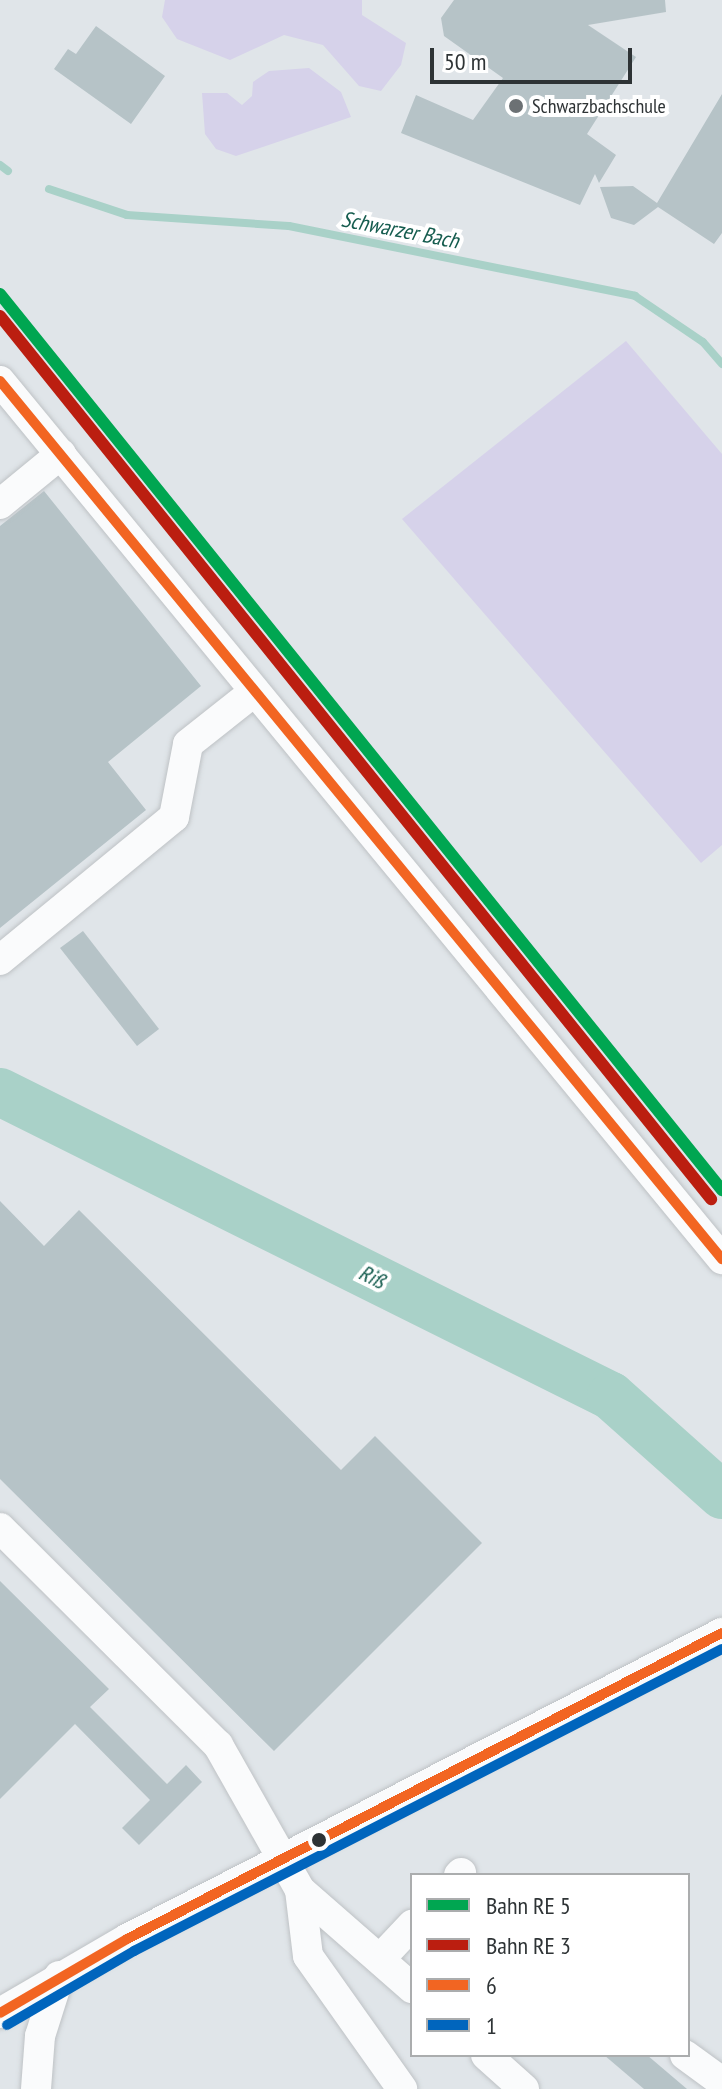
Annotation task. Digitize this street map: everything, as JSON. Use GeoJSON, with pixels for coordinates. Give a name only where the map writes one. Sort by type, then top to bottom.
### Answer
{"type":"FeatureCollection","features":[{"type":"Feature","properties":{"kind":"street"},"geometry":{"type":"LineString","coordinates":[[0,381],[722,1259]]}},
{"type":"Feature","properties":{"kind":"street"},"geometry":{"type":"LineString","coordinates":[[0,504],[61,454]]}},
{"type":"Feature","properties":{"kind":"street"},"geometry":{"type":"LineString","coordinates":[[0,960],[174,817],[188,744],[255,691]]}},
{"type":"Feature","properties":{"kind":"street"},"geometry":{"type":"LineString","coordinates":[[0,1528],[218,1745],[300,1890],[410,1986]]}},
{"type":"Feature","properties":{"kind":"street"},"geometry":{"type":"LineString","coordinates":[[0,2013],[59,1976],[722,1633]]}},
{"type":"Feature","properties":{"kind":"street"},"geometry":{"type":"LineString","coordinates":[[300,1890],[308,1956],[402,2089]]}},
{"type":"Feature","properties":{"kind":"street"},"geometry":{"type":"LineString","coordinates":[[380,1959],[410,1927]]}},
{"type":"Feature","properties":{"kind":"street"},"geometry":{"type":"LineString","coordinates":[[36,2089],[40,2036],[59,1976]]}},
{"type":"Feature","properties":{"kind":"street"},"geometry":{"type":"LineString","coordinates":[[488,2057],[515,2086]]}},
{"type":"Feature","properties":{"kind":"street"},"geometry":{"type":"LineString","coordinates":[[688,2057],[722,2082]]}},
{"type":"Feature","properties":{"kind":"shaded area"},"geometry":{"type":"Polygon","coordinates":[[[165,0],[362,0],[362,15],[406,43],[401,65],[381,91],[359,86],[323,45],[284,35],[230,60],[177,39],[162,17],[165,0]]]}},
{"type":"Feature","properties":{"kind":"shaded area"},"geometry":{"type":"Polygon","coordinates":[[[309,68],[341,92],[351,117],[236,156],[216,149],[205,134],[202,93],[227,93],[242,105],[252,96],[253,82],[269,71],[309,68]]]}},
{"type":"Feature","properties":{"kind":"shaded area"},"geometry":{"type":"Polygon","coordinates":[[[626,341],[722,454],[722,845],[701,863],[402,519],[626,341]]]}},
{"type":"Feature","properties":{"kind":"building","name":"Schwarzbachschule"},"geometry":{"type":"Polygon","coordinates":[[[454,0],[665,0],[666,12],[588,25],[636,57],[587,134],[616,155],[599,183],[595,174],[580,205],[401,133],[416,95],[473,120],[503,78],[444,36],[441,18],[454,0]]]}},
{"type":"Feature","properties":{"kind":"building"},"geometry":{"type":"Polygon","coordinates":[[[96,26],[165,76],[131,124],[54,69],[68,49],[76,54],[96,26]]]}},
{"type":"Feature","properties":{"kind":"building"},"geometry":{"type":"Polygon","coordinates":[[[722,94],[722,233],[714,244],[658,207],[634,225],[611,218],[600,187],[633,186],[657,203],[722,94]]]}},
{"type":"Feature","properties":{"kind":"building"},"geometry":{"type":"Polygon","coordinates":[[[44,491],[201,686],[108,762],[146,810],[0,928],[0,526],[44,491]]]}},
{"type":"Feature","properties":{"kind":"building"},"geometry":{"type":"Polygon","coordinates":[[[83,931],[159,1029],[137,1046],[60,948],[83,931]]]}},
{"type":"Feature","properties":{"kind":"building"},"geometry":{"type":"Polygon","coordinates":[[[0,1201],[44,1246],[79,1210],[341,1470],[375,1436],[482,1543],[274,1751],[0,1479],[0,1201]]]}},
{"type":"Feature","properties":{"kind":"building"},"geometry":{"type":"Polygon","coordinates":[[[0,1581],[109,1689],[90,1707],[167,1784],[186,1765],[202,1782],[139,1845],[122,1828],[150,1800],[75,1724],[0,1799],[0,1581]]]}},
{"type":"Feature","properties":{"kind":"building"},"geometry":{"type":"Polygon","coordinates":[[[606,2057],[649,2057],[687,2089],[644,2089],[606,2057]]]}},
{"type":"Feature","properties":{"kind":"waterway","name":"Schwarzer Bach"},"geometry":{"type":"LineString","coordinates":[[0,165],[8,171]]}},
{"type":"Feature","properties":{"kind":"waterway","name":"Schwarzer Bach"},"geometry":{"type":"LineString","coordinates":[[49,189],[127,215],[289,226],[635,296],[703,342],[722,364]]}},
{"type":"Feature","properties":{"kind":"waterway","name":"Riß"},"geometry":{"type":"LineString","coordinates":[[0,1092],[611,1396],[722,1495]]}},
{"type":"Feature","properties":{"kind":"transit line"},"geometry":{"type":"LineString","coordinates":[[0,294],[722,1190]]}},
{"type":"Feature","properties":{"kind":"transit line"},"geometry":{"type":"LineString","coordinates":[[0,316],[711,1199]]}},
{"type":"Feature","properties":{"kind":"transit line","name":"6"},"geometry":{"type":"LineString","coordinates":[[0,381],[722,1259]]}},
{"type":"Feature","properties":{"kind":"transit line","name":"6"},"geometry":{"type":"LineString","coordinates":[[0,2013],[127,1939],[722,1633]]}},
{"type":"Feature","properties":{"kind":"transit line","name":"1"},"geometry":{"type":"LineString","coordinates":[[7,2025],[134,1951],[722,1649]]}},
{"type":"Feature","properties":{"kind":"place","name":"Schwarzbachschule"},"geometry":{"type":"Point","coordinates":[516,106]}}]}
